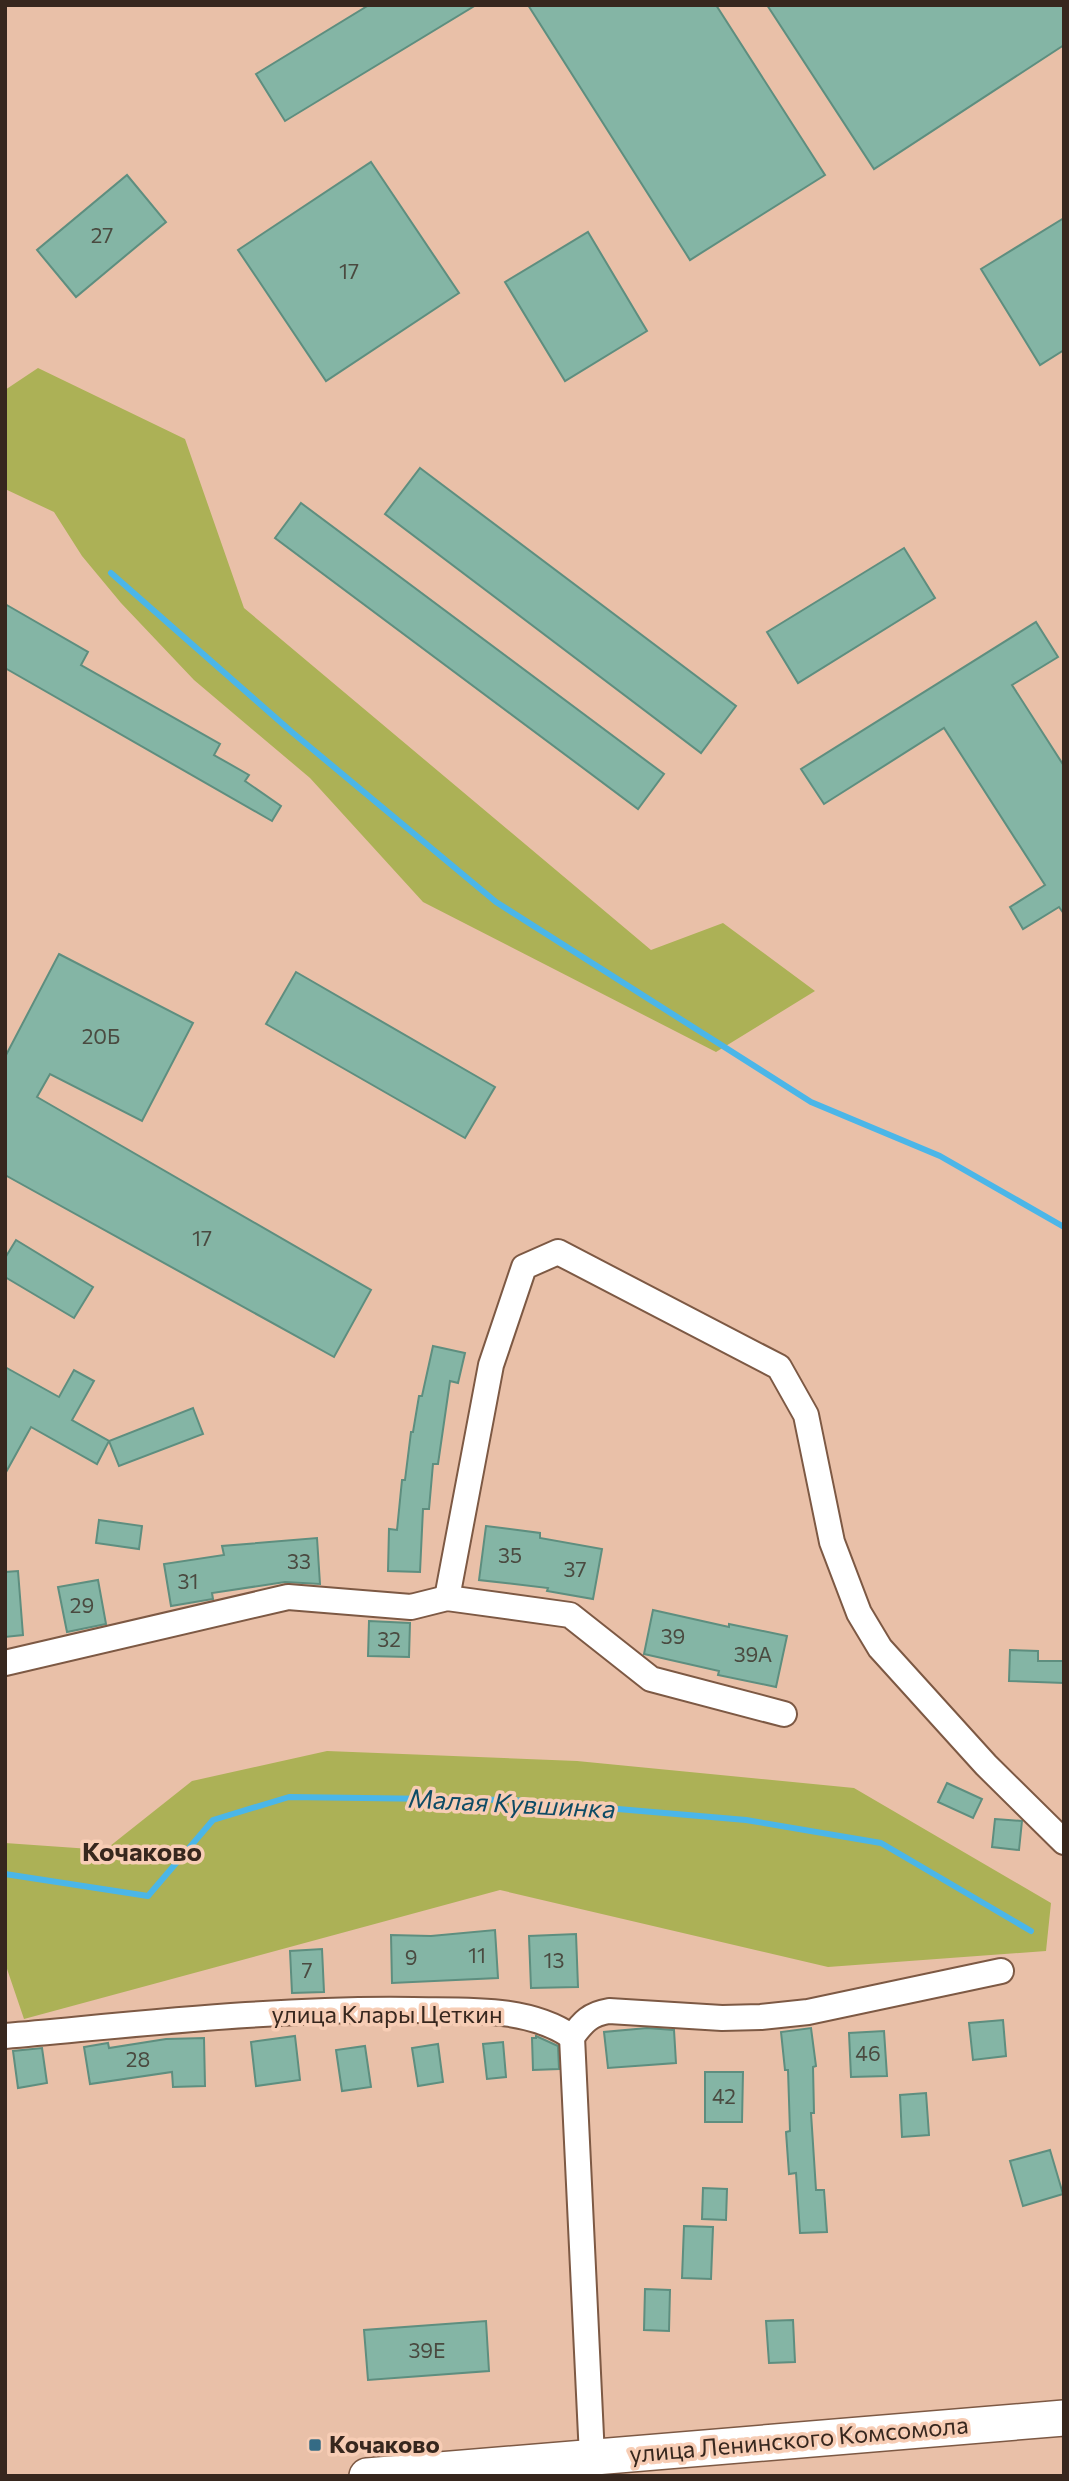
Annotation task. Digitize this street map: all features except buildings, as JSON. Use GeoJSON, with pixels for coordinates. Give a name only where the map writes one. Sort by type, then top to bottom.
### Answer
{"type":"FeatureCollection","features":[{"type":"Feature","properties":{"kind":"main road","name":"улица Ленинского Комсомола"},"geometry":{"type":"LineString","coordinates":[[367,2476],[1064,2418]]}},
{"type":"Feature","properties":{"kind":"street"},"geometry":{"type":"LineString","coordinates":[[447,1598],[491,1365],[524,1267],[558,1252],[779,1367],[806,1416],[832,1542],[859,1613],[880,1648],[986,1765],[1064,1842]]}},
{"type":"Feature","properties":{"kind":"street"},"geometry":{"type":"LineString","coordinates":[[5,1663],[288,1597],[411,1607],[447,1598],[570,1615],[652,1679],[784,1714]]}},
{"type":"Feature","properties":{"kind":"street"},"geometry":{"type":"LineString","coordinates":[[520,2016],[608,2011],[722,2018],[773,2016],[808,2012],[1002,1971]]}},
{"type":"Feature","properties":{"kind":"street","name":"улица Клары Цеткин"},"geometry":{"type":"LineString","coordinates":[[5,2036],[263,2013],[348,2009],[471,2011],[520,2016],[559,2028],[572,2037]]}},
{"type":"Feature","properties":{"kind":"street"},"geometry":{"type":"LineString","coordinates":[[592,2457],[572,2037],[585,2020],[595,2013]]}},
{"type":"Feature","properties":{"kind":"green space"},"geometry":{"type":"Polygon","coordinates":[[[38,368],[185,439],[244,608],[651,950],[723,923],[815,991],[716,1052],[423,902],[310,778],[194,680],[121,603],[82,556],[54,512],[5,489],[5,390],[38,368]]]}},
{"type":"Feature","properties":{"kind":"green space"},"geometry":{"type":"Polygon","coordinates":[[[327,1751],[577,1761],[854,1788],[1051,1903],[1046,1951],[828,1967],[500,1890],[24,2019],[5,1963],[5,1843],[105,1850],[192,1781],[327,1751]]]}},
{"type":"Feature","properties":{"kind":"waterway"},"geometry":{"type":"LineString","coordinates":[[111,573],[293,733],[496,902],[811,1102],[940,1156],[1064,1227]]}},
{"type":"Feature","properties":{"kind":"waterway","name":"Малая Кувшинка"},"geometry":{"type":"LineString","coordinates":[[5,1874],[148,1896],[213,1820],[289,1797],[513,1800],[746,1820],[881,1843],[1031,1931]]}},
{"type":"Feature","properties":{"kind":"place","name":"Кочаково"},"geometry":{"type":"Point","coordinates":[315,2445]}},
{"type":"Feature","properties":{"kind":"district","name":"Кочаково"},"geometry":{"type":"Point","coordinates":[142,1852]}}]}
